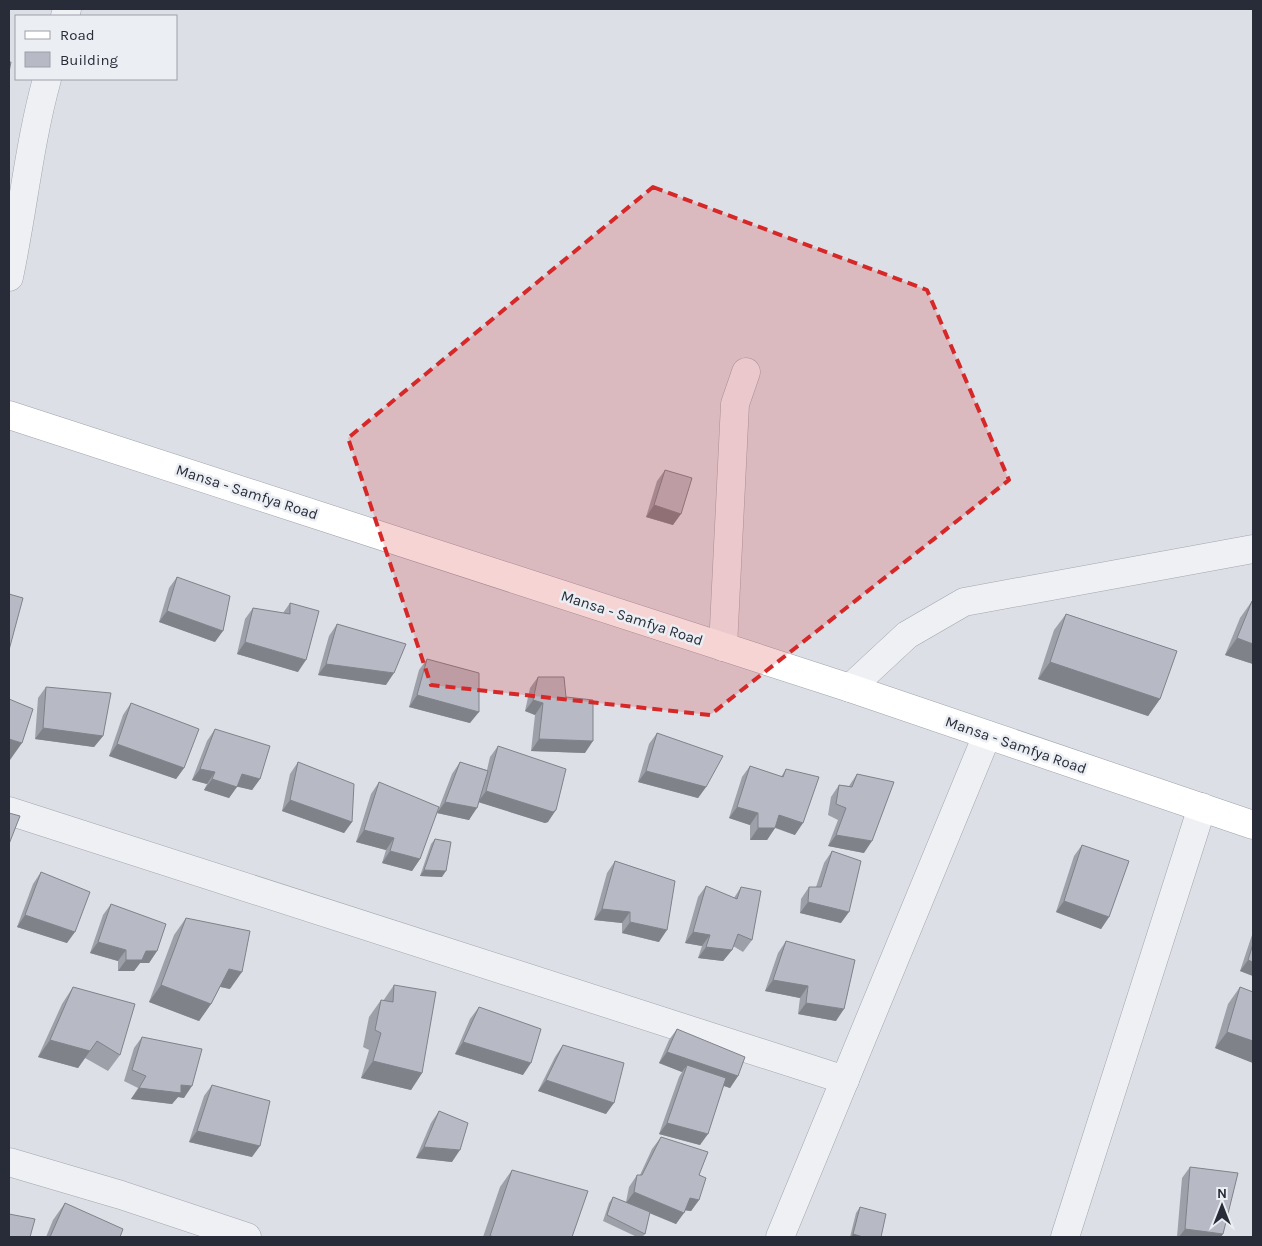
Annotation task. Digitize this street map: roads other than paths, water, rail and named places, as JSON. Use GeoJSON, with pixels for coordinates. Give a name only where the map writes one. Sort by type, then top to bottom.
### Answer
{"type":"FeatureCollection","features":[{"type":"Feature","properties":{"kind":"main road","name":"Mansa - Samfya Road"},"geometry":{"type":"LineString","coordinates":[[9,415],[850,688],[1253,825]]}},
{"type":"Feature","properties":{"kind":"street"},"geometry":{"type":"LineString","coordinates":[[9,277],[22,218],[36,121],[47,80]]}},
{"type":"Feature","properties":{"kind":"street"},"geometry":{"type":"LineString","coordinates":[[723,647],[735,404],[746,372]]}},
{"type":"Feature","properties":{"kind":"street"},"geometry":{"type":"LineString","coordinates":[[850,688],[907,635],[964,602],[1253,549]]}},
{"type":"Feature","properties":{"kind":"street"},"geometry":{"type":"LineString","coordinates":[[780,1237],[987,735]]}},
{"type":"Feature","properties":{"kind":"street"},"geometry":{"type":"LineString","coordinates":[[1064,1237],[1202,807]]}},
{"type":"Feature","properties":{"kind":"street"},"geometry":{"type":"LineString","coordinates":[[9,811],[845,1080]]}},
{"type":"Feature","properties":{"kind":"street"},"geometry":{"type":"LineString","coordinates":[[9,1162],[121,1195],[247,1237]]}}]}
